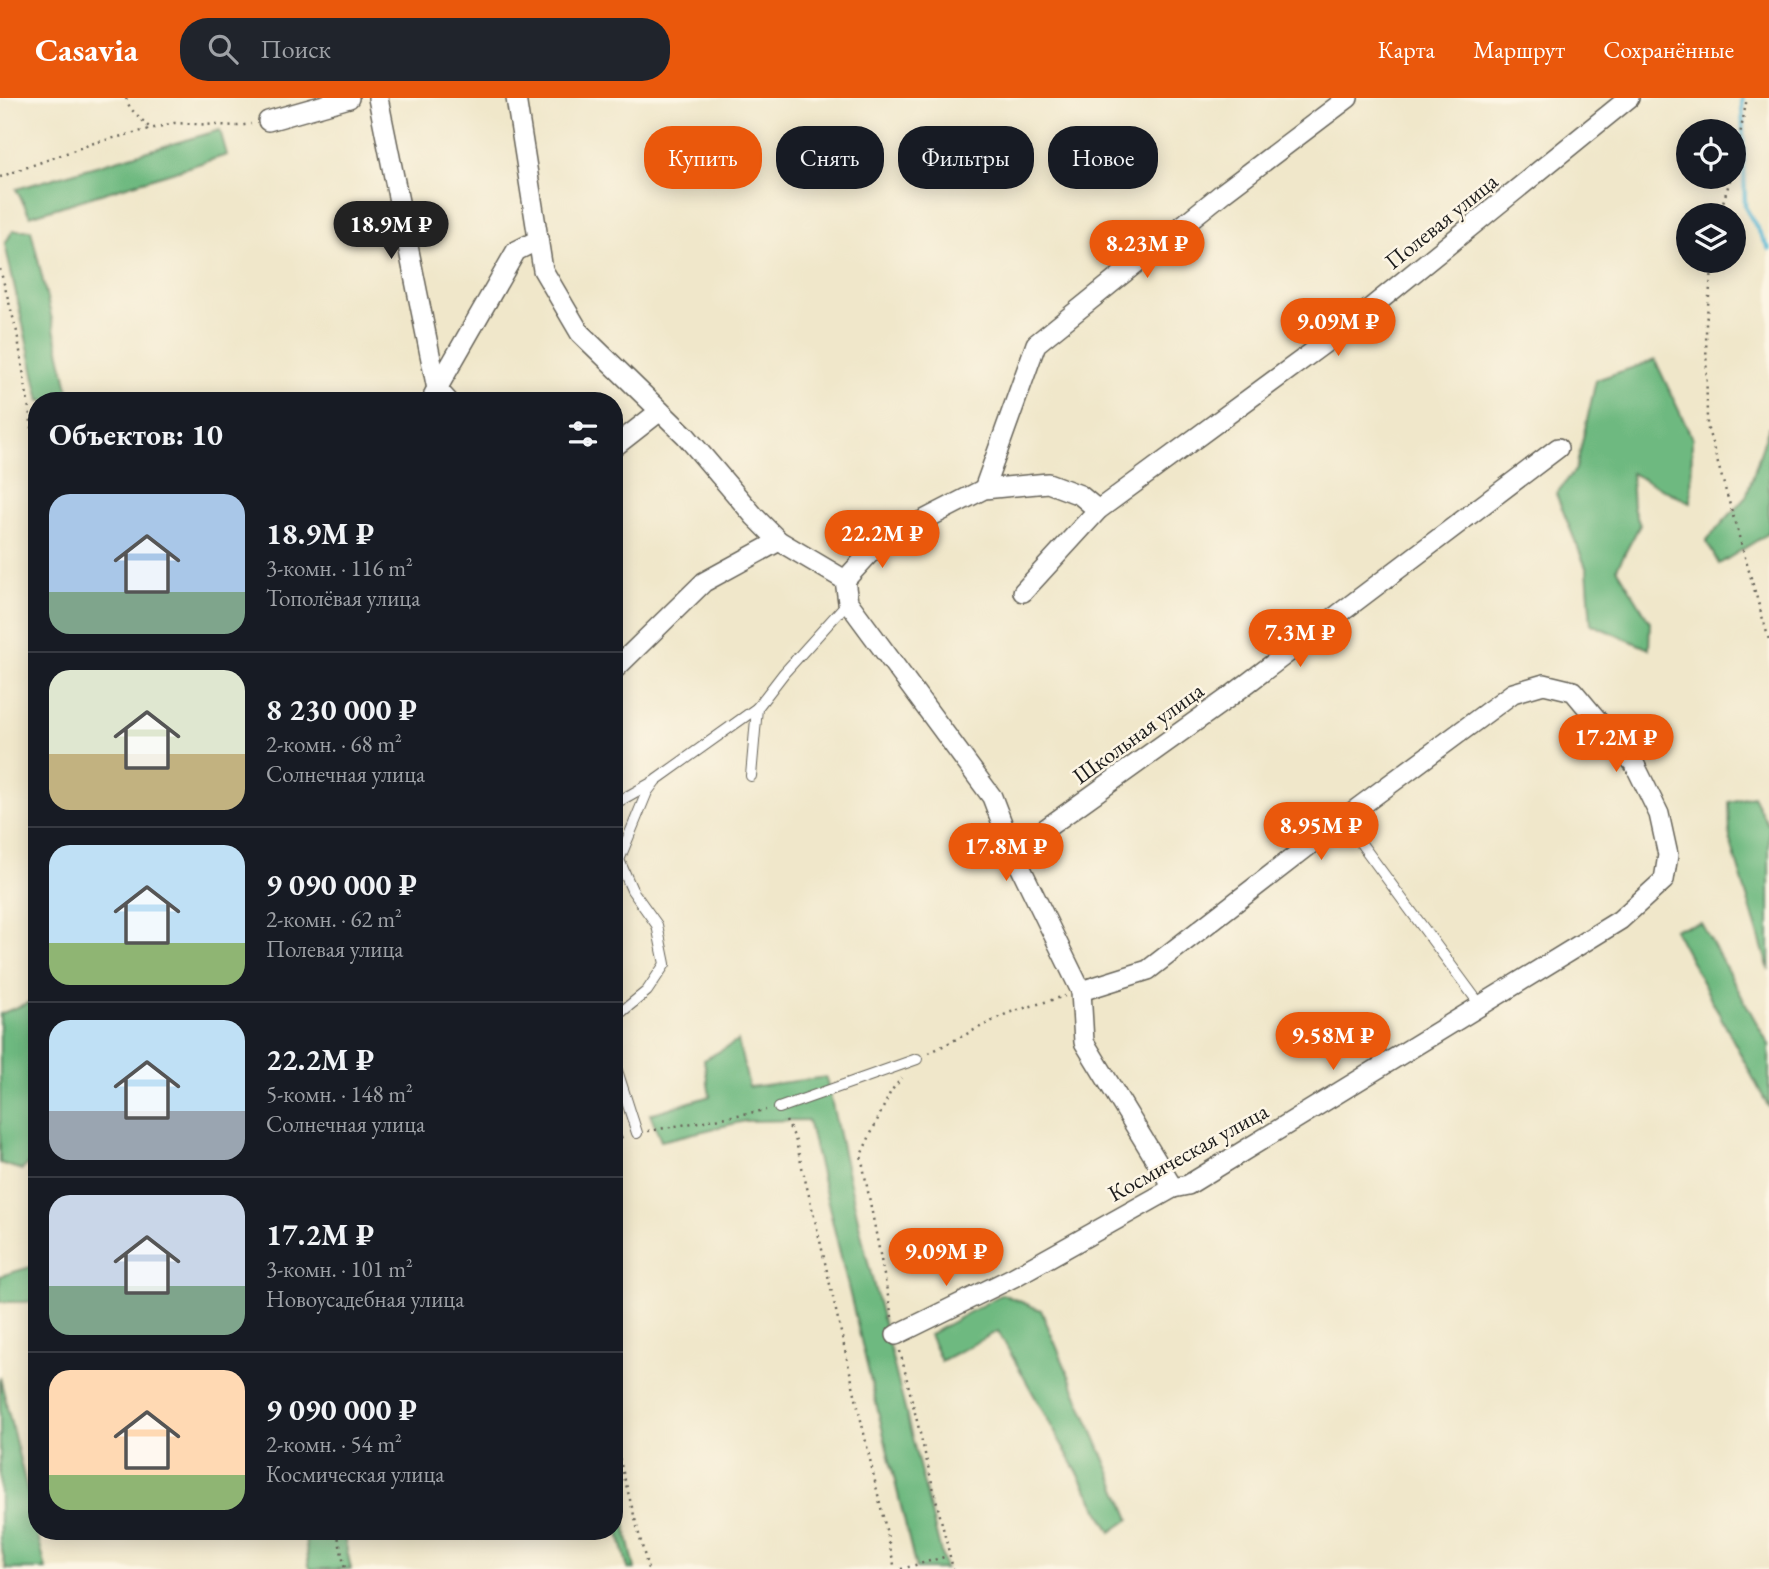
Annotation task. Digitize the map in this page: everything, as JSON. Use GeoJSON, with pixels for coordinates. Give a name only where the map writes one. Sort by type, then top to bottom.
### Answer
{"type":"FeatureCollection","features":[{"type":"Feature","properties":{"kind":"street"},"geometry":{"type":"LineString","coordinates":[[268,121],[349,98]]}},
{"type":"Feature","properties":{"kind":"street"},"geometry":{"type":"LineString","coordinates":[[378,98],[437,392]]}},
{"type":"Feature","properties":{"kind":"street"},"geometry":{"type":"LineString","coordinates":[[516,98],[543,270],[580,333],[686,436],[779,541],[845,580]]}},
{"type":"Feature","properties":{"kind":"street"},"geometry":{"type":"LineString","coordinates":[[984,489],[1036,344],[1224,192],[1348,98]]}},
{"type":"Feature","properties":{"kind":"street","name":"Полевая улица"},"geometry":{"type":"LineString","coordinates":[[1023,592],[1098,510],[1352,323],[1629,98]]}},
{"type":"Feature","properties":{"kind":"street"},"geometry":{"type":"LineString","coordinates":[[441,392],[516,251],[538,240]]}},
{"type":"Feature","properties":{"kind":"street"},"geometry":{"type":"LineString","coordinates":[[623,440],[660,411]]}},
{"type":"Feature","properties":{"kind":"street","name":"Школьная улица"},"geometry":{"type":"LineString","coordinates":[[1013,852],[1228,698],[1558,448]]}},
{"type":"Feature","properties":{"kind":"street"},"geometry":{"type":"LineString","coordinates":[[845,580],[879,543],[984,489],[1048,483],[1080,495],[1098,510]]}},
{"type":"Feature","properties":{"kind":"street"},"geometry":{"type":"LineString","coordinates":[[623,661],[704,582],[779,541]]}},
{"type":"Feature","properties":{"kind":"street"},"geometry":{"type":"LineString","coordinates":[[845,580],[848,602],[992,797],[1013,852],[1081,991],[1084,1042],[1173,1188]]}},
{"type":"Feature","properties":{"kind":"street","name":"Космическая улица"},"geometry":{"type":"LineString","coordinates":[[897,1335],[1014,1277],[1173,1188],[1188,1185],[1620,920],[1664,880],[1668,855],[1659,814],[1635,765],[1573,691],[1544,684],[1513,693],[1343,819]]}},
{"type":"Feature","properties":{"kind":"street"},"geometry":{"type":"LineString","coordinates":[[1081,991],[1148,970],[1343,819]]}},
{"type":"Feature","properties":{"kind":"lane"},"geometry":{"type":"LineString","coordinates":[[623,799],[656,780],[757,708],[848,602]]}},
{"type":"Feature","properties":{"kind":"lane"},"geometry":{"type":"LineString","coordinates":[[751,776],[757,708]]}},
{"type":"Feature","properties":{"kind":"lane"},"geometry":{"type":"LineString","coordinates":[[623,850],[647,792],[656,780]]}},
{"type":"Feature","properties":{"kind":"lane"},"geometry":{"type":"LineString","coordinates":[[1343,819],[1481,1006]]}},
{"type":"Feature","properties":{"kind":"lane"},"geometry":{"type":"LineString","coordinates":[[623,869],[632,890],[657,925],[665,964],[648,991],[623,1011]]}},
{"type":"Feature","properties":{"kind":"lane"},"geometry":{"type":"LineString","coordinates":[[779,1108],[916,1059]]}},
{"type":"Feature","properties":{"kind":"lane"},"geometry":{"type":"LineString","coordinates":[[623,1089],[637,1133]]}},
{"type":"Feature","properties":{"kind":"path"},"geometry":{"type":"LineString","coordinates":[[126,98],[131,108],[152,129]]}},
{"type":"Feature","properties":{"kind":"path"},"geometry":{"type":"LineString","coordinates":[[1742,119],[1746,98]]}},
{"type":"Feature","properties":{"kind":"path"},"geometry":{"type":"LineString","coordinates":[[0,177],[94,143],[174,123],[238,126],[268,121]]}},
{"type":"Feature","properties":{"kind":"path"},"geometry":{"type":"LineString","coordinates":[[0,269],[17,332],[28,402]]}},
{"type":"Feature","properties":{"kind":"path"},"geometry":{"type":"LineString","coordinates":[[1712,273],[1706,323],[1707,426],[1769,640]]}},
{"type":"Feature","properties":{"kind":"path"},"geometry":{"type":"LineString","coordinates":[[953,1569],[897,1335],[861,1155],[891,1091],[916,1059],[1008,1013],[1081,991]]}},
{"type":"Feature","properties":{"kind":"path"},"geometry":{"type":"LineString","coordinates":[[623,1137],[779,1108],[795,1138],[895,1569]]}},
{"type":"Feature","properties":{"kind":"path"},"geometry":{"type":"LineString","coordinates":[[623,1473],[648,1569]]}},
{"type":"Feature","properties":{"kind":"path"},"geometry":{"type":"LineString","coordinates":[[339,1540],[345,1569]]}},
{"type":"Feature","properties":{"kind":"path"},"geometry":{"type":"LineString","coordinates":[[901,1569],[950,1555]]}},
{"type":"Feature","properties":{"kind":"green space"},"geometry":{"type":"Polygon","coordinates":[[[220,130],[227,155],[30,216],[16,189],[220,130]]]}},
{"type":"Feature","properties":{"kind":"green space"},"geometry":{"type":"Polygon","coordinates":[[[13,230],[31,230],[69,392],[38,392],[5,244],[13,230]]]}},
{"type":"Feature","properties":{"kind":"green space"},"geometry":{"type":"Polygon","coordinates":[[[1655,360],[1692,438],[1691,503],[1631,473],[1633,508],[1640,525],[1617,568],[1650,622],[1649,649],[1591,624],[1587,570],[1556,494],[1576,469],[1596,380],[1655,360]]]}},
{"type":"Feature","properties":{"kind":"green space"},"geometry":{"type":"Polygon","coordinates":[[[1769,426],[1769,533],[1719,564],[1706,541],[1746,497],[1769,426]]]}},
{"type":"Feature","properties":{"kind":"green space"},"geometry":{"type":"Polygon","coordinates":[[[1753,796],[1769,827],[1769,970],[1730,840],[1729,802],[1753,796]]]}},
{"type":"Feature","properties":{"kind":"green space"},"geometry":{"type":"Polygon","coordinates":[[[1701,923],[1769,1045],[1769,1108],[1674,929],[1701,923]]]}},
{"type":"Feature","properties":{"kind":"green space"},"geometry":{"type":"Polygon","coordinates":[[[28,1003],[28,1164],[22,1170],[0,1163],[0,1014],[28,1003]]]}},
{"type":"Feature","properties":{"kind":"green space"},"geometry":{"type":"Polygon","coordinates":[[[738,1041],[749,1087],[826,1077],[864,1246],[945,1569],[916,1569],[808,1120],[745,1121],[661,1141],[650,1114],[710,1096],[704,1060],[738,1041]]]}},
{"type":"Feature","properties":{"kind":"green space"},"geometry":{"type":"Polygon","coordinates":[[[28,1268],[28,1302],[0,1302],[0,1276],[28,1268]]]}},
{"type":"Feature","properties":{"kind":"green space"},"geometry":{"type":"Polygon","coordinates":[[[1002,1294],[1041,1310],[1130,1519],[1111,1532],[998,1331],[941,1361],[929,1335],[1002,1294]]]}},
{"type":"Feature","properties":{"kind":"green space"},"geometry":{"type":"Polygon","coordinates":[[[0,1377],[28,1494],[28,1540],[39,1540],[46,1569],[6,1569],[0,1540],[0,1377]]]}},
{"type":"Feature","properties":{"kind":"green space"},"geometry":{"type":"Polygon","coordinates":[[[623,1514],[635,1569],[628,1569],[621,1540],[623,1540],[623,1514]]]}},
{"type":"Feature","properties":{"kind":"green space"},"geometry":{"type":"Polygon","coordinates":[[[305,1540],[345,1540],[351,1569],[311,1569],[305,1540]]]}},
{"type":"Feature","properties":{"kind":"waterway"},"geometry":{"type":"LineString","coordinates":[[1742,98],[1745,207],[1769,249]]}}]}
